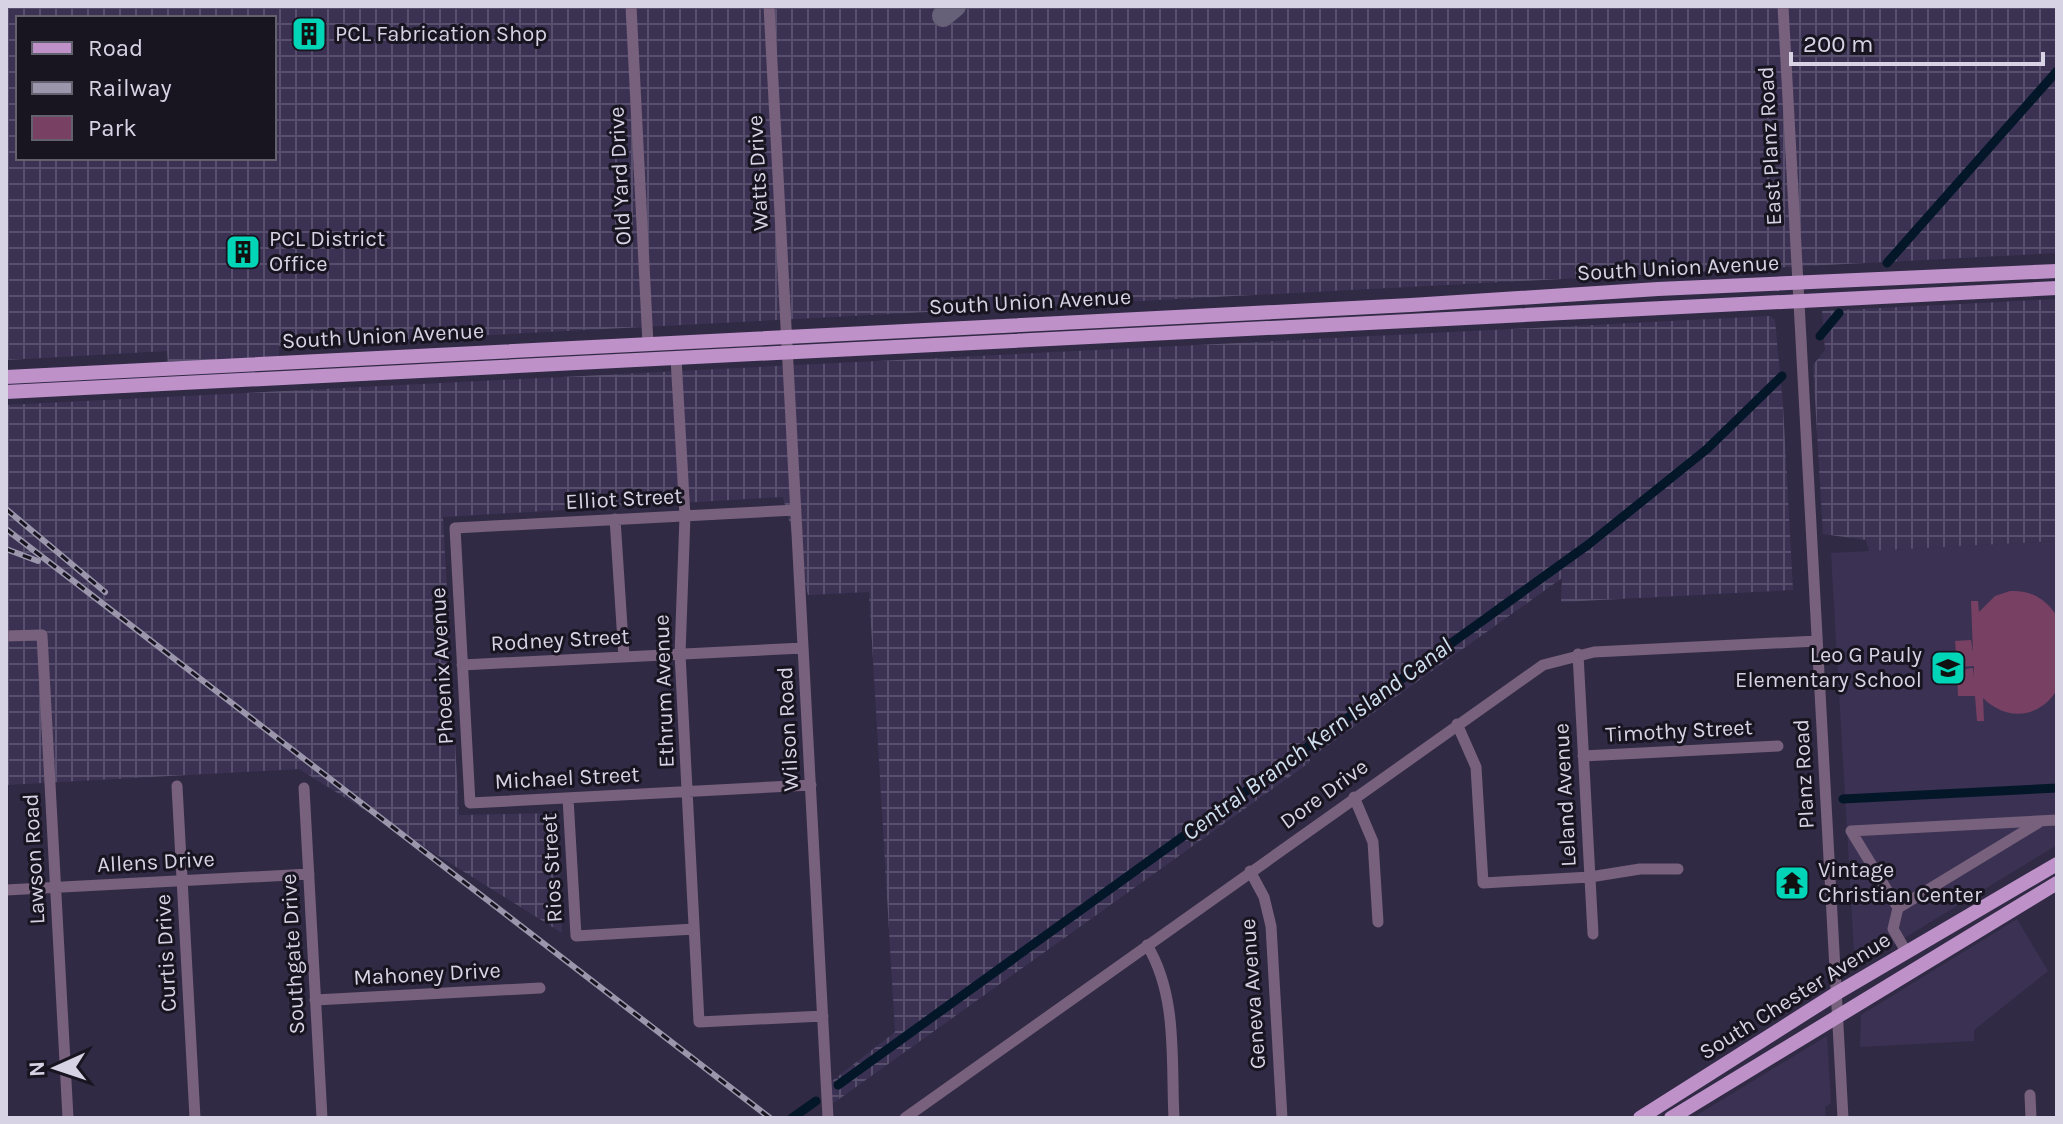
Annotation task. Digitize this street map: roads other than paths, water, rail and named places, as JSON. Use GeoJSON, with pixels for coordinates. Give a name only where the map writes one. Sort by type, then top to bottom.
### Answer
{"type":"FeatureCollection","features":[{"type":"Feature","properties":{"kind":"main road","name":"South Union Avenue"},"geometry":{"type":"LineString","coordinates":[[9,379],[648,344],[787,345],[1046,332],[1292,311],[2057,271]]}},
{"type":"Feature","properties":{"kind":"main road","name":"South Union Avenue"},"geometry":{"type":"LineString","coordinates":[[1046,332],[1216,330],[2057,288]]}},
{"type":"Feature","properties":{"kind":"main road"},"geometry":{"type":"LineString","coordinates":[[1538,298],[1539,314]]}},
{"type":"Feature","properties":{"kind":"main road"},"geometry":{"type":"LineString","coordinates":[[1325,325],[1345,316],[1399,312],[1411,305]]}},
{"type":"Feature","properties":{"kind":"main road"},"geometry":{"type":"LineString","coordinates":[[1216,330],[1223,322],[1284,319],[1292,311]]}},
{"type":"Feature","properties":{"kind":"main road","name":"South Union Avenue"},"geometry":{"type":"LineString","coordinates":[[6,392],[676,358],[787,345]]}},
{"type":"Feature","properties":{"kind":"main road"},"geometry":{"type":"LineString","coordinates":[[390,372],[398,366],[462,362],[474,353]]}},
{"type":"Feature","properties":{"kind":"main road"},"geometry":{"type":"LineString","coordinates":[[315,376],[324,369],[379,366],[383,358]]}},
{"type":"Feature","properties":{"kind":"main road"},"geometry":{"type":"LineString","coordinates":[[238,381],[246,373],[271,371],[296,362]]}},
{"type":"Feature","properties":{"kind":"main road"},"geometry":{"type":"LineString","coordinates":[[136,386],[142,379],[197,376],[215,366]]}},
{"type":"Feature","properties":{"kind":"main road"},"geometry":{"type":"LineString","coordinates":[[34,391],[52,382],[101,378],[119,371]]}},
{"type":"Feature","properties":{"kind":"main road","name":"South Chester Avenue"},"geometry":{"type":"LineString","coordinates":[[1640,1118],[1837,993],[2057,864]]}},
{"type":"Feature","properties":{"kind":"main road","name":"South Chester Avenue"},"geometry":{"type":"LineString","coordinates":[[1671,1118],[2057,883]]}},
{"type":"Feature","properties":{"kind":"street","name":"Old Yard Drive"},"geometry":{"type":"LineString","coordinates":[[631,6],[648,344]]}},
{"type":"Feature","properties":{"kind":"street","name":"Watts Drive"},"geometry":{"type":"LineString","coordinates":[[769,6],[787,345]]}},
{"type":"Feature","properties":{"kind":"street","name":"East Planz Road"},"geometry":{"type":"LineString","coordinates":[[1783,6],[1798,285]]}},
{"type":"Feature","properties":{"kind":"street","name":"Planz Road"},"geometry":{"type":"LineString","coordinates":[[1798,285],[1843,1118]]}},
{"type":"Feature","properties":{"kind":"street","name":"Wilson Road"},"geometry":{"type":"LineString","coordinates":[[787,345],[828,1118]]}},
{"type":"Feature","properties":{"kind":"street","name":"Ethrum Avenue"},"geometry":{"type":"LineString","coordinates":[[676,358],[685,516],[680,654],[699,1022],[823,1016]]}},
{"type":"Feature","properties":{"kind":"street","name":"Elliot Street"},"geometry":{"type":"LineString","coordinates":[[455,528],[796,510]]}},
{"type":"Feature","properties":{"kind":"street"},"geometry":{"type":"LineString","coordinates":[[615,519],[624,657]]}},
{"type":"Feature","properties":{"kind":"street","name":"Phoenix Avenue"},"geometry":{"type":"LineString","coordinates":[[455,528],[470,803]]}},
{"type":"Feature","properties":{"kind":"street","name":"Lawson Road"},"geometry":{"type":"LineString","coordinates":[[6,636],[42,635],[68,1118]]}},
{"type":"Feature","properties":{"kind":"street","name":"Dore Drive"},"geometry":{"type":"LineString","coordinates":[[905,1118],[1528,673],[1578,654],[1817,641]]}},
{"type":"Feature","properties":{"kind":"street","name":"Rodney Street"},"geometry":{"type":"LineString","coordinates":[[462,665],[803,648]]}},
{"type":"Feature","properties":{"kind":"street","name":"Leland Avenue"},"geometry":{"type":"LineString","coordinates":[[1578,654],[1593,934]]}},
{"type":"Feature","properties":{"kind":"street"},"geometry":{"type":"LineString","coordinates":[[1457,724],[1476,767],[1483,883],[1590,877],[1640,869],[1678,869]]}},
{"type":"Feature","properties":{"kind":"street","name":"Timothy Street"},"geometry":{"type":"LineString","coordinates":[[1583,756],[1778,746]]}},
{"type":"Feature","properties":{"kind":"street","name":"Michael Street"},"geometry":{"type":"LineString","coordinates":[[470,803],[811,785]]}},
{"type":"Feature","properties":{"kind":"street","name":"Curtis Drive"},"geometry":{"type":"LineString","coordinates":[[177,786],[195,1118]]}},
{"type":"Feature","properties":{"kind":"street","name":"Southgate Drive"},"geometry":{"type":"LineString","coordinates":[[304,788],[322,1118]]}},
{"type":"Feature","properties":{"kind":"street"},"geometry":{"type":"LineString","coordinates":[[1354,797],[1373,842],[1378,922]]}},
{"type":"Feature","properties":{"kind":"street","name":"Rios Street"},"geometry":{"type":"LineString","coordinates":[[568,798],[576,936],[694,929]]}},
{"type":"Feature","properties":{"kind":"street"},"geometry":{"type":"LineString","coordinates":[[1907,953],[1893,929],[1898,908],[1851,831],[2057,820]]}},
{"type":"Feature","properties":{"kind":"street"},"geometry":{"type":"LineString","coordinates":[[1898,908],[2042,821]]}},
{"type":"Feature","properties":{"kind":"street","name":"Geneva Avenue"},"geometry":{"type":"LineString","coordinates":[[1250,871],[1264,897],[1271,926],[1282,1118]]}},
{"type":"Feature","properties":{"kind":"street","name":"Allens Drive"},"geometry":{"type":"LineString","coordinates":[[6,890],[309,874]]}},
{"type":"Feature","properties":{"kind":"street"},"geometry":{"type":"LineString","coordinates":[[1147,945],[1160,969],[1168,1000],[1174,1118]]}},
{"type":"Feature","properties":{"kind":"street","name":"Mahoney Drive"},"geometry":{"type":"LineString","coordinates":[[315,1000],[540,988]]}},
{"type":"Feature","properties":{"kind":"street"},"geometry":{"type":"LineString","coordinates":[[2030,1095],[2031,1118]]}},
{"type":"Feature","properties":{"kind":"waterway","name":"Central Branch Kern Island Canal"},"geometry":{"type":"LineString","coordinates":[[1887,263],[2057,71]]}},
{"type":"Feature","properties":{"kind":"waterway","name":"Central Branch Kern Island Canal"},"geometry":{"type":"LineString","coordinates":[[1820,336],[1839,313]]}},
{"type":"Feature","properties":{"kind":"waterway","name":"Central Branch Kern Island Canal"},"geometry":{"type":"LineString","coordinates":[[838,1085],[1589,544],[1707,449],[1782,376]]}},
{"type":"Feature","properties":{"kind":"waterway"},"geometry":{"type":"LineString","coordinates":[[1843,799],[2057,788]]}},
{"type":"Feature","properties":{"kind":"waterway","name":"Central Branch Kern Island Canal"},"geometry":{"type":"LineString","coordinates":[[792,1118],[816,1101]]}},
{"type":"Feature","properties":{"kind":"railway"},"geometry":{"type":"LineString","coordinates":[[6,509],[105,592]]}},
{"type":"Feature","properties":{"kind":"railway"},"geometry":{"type":"LineString","coordinates":[[6,529],[770,1118]]}},
{"type":"Feature","properties":{"kind":"railway"},"geometry":{"type":"LineString","coordinates":[[6,549],[38,561]]}},
{"type":"Feature","properties":{"kind":"place","name":"PCL Fabrication Shop"},"geometry":{"type":"Point","coordinates":[309,34]}},
{"type":"Feature","properties":{"kind":"place","name":"PCL District Office"},"geometry":{"type":"Point","coordinates":[243,252]}},
{"type":"Feature","properties":{"kind":"place","name":"Leo G Pauly Elementary School"},"geometry":{"type":"Point","coordinates":[1948,668]}},
{"type":"Feature","properties":{"kind":"place","name":"Vintage Christian Center"},"geometry":{"type":"Point","coordinates":[1792,883]}}]}
